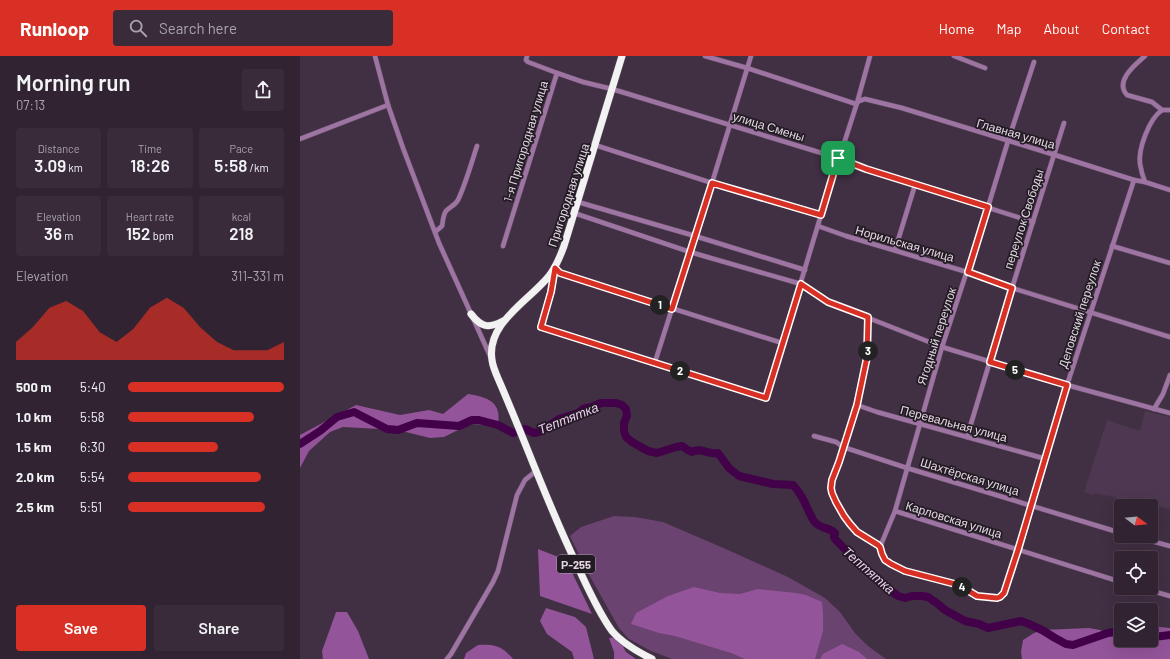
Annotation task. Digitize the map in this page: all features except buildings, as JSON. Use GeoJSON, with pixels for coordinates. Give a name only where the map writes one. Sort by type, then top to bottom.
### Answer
{"type":"FeatureCollection","features":[{"type":"Feature","properties":{"kind":"highway","name":"Пригородная улица"},"geometry":{"type":"LineString","coordinates":[[536,470],[492,360],[493,339],[506,318],[542,285],[555,268],[564,246],[578,202],[622,56]]}},
{"type":"Feature","properties":{"kind":"highway"},"geometry":{"type":"LineString","coordinates":[[471,314],[481,325],[489,326],[506,318]]}},
{"type":"Feature","properties":{"kind":"highway","name":"Р-255"},"geometry":{"type":"LineString","coordinates":[[536,470],[563,537],[601,613],[613,632],[621,640],[635,650],[652,659]]}},
{"type":"Feature","properties":{"kind":"street"},"geometry":{"type":"LineString","coordinates":[[375,56],[388,105],[402,148],[435,232],[492,360]]}},
{"type":"Feature","properties":{"kind":"street"},"geometry":{"type":"LineString","coordinates":[[526,56],[526,60],[528,62],[557,73]]}},
{"type":"Feature","properties":{"kind":"street","name":"Главная улица"},"geometry":{"type":"LineString","coordinates":[[705,56],[747,68],[856,104],[859,100],[865,99],[882,103],[1170,190]]}},
{"type":"Feature","properties":{"kind":"street"},"geometry":{"type":"LineString","coordinates":[[655,362],[751,56]]}},
{"type":"Feature","properties":{"kind":"street"},"geometry":{"type":"LineString","coordinates":[[555,268],[551,292],[541,327],[766,398],[870,56]]}},
{"type":"Feature","properties":{"kind":"street"},"geometry":{"type":"LineString","coordinates":[[954,56],[985,68]]}},
{"type":"Feature","properties":{"kind":"street"},"geometry":{"type":"LineString","coordinates":[[1145,56],[1131,69],[1124,81],[1124,89],[1127,95],[1152,102],[1162,110],[1170,110]]}},
{"type":"Feature","properties":{"kind":"street","name":"Ягодный переулок"},"geometry":{"type":"LineString","coordinates":[[880,547],[894,511],[942,347],[968,272],[1034,62]]}},
{"type":"Feature","properties":{"kind":"street","name":"1-я Пригородная улица"},"geometry":{"type":"LineString","coordinates":[[503,246],[557,73],[583,82],[612,89]]}},
{"type":"Feature","properties":{"kind":"street","name":"улица Смены"},"geometry":{"type":"LineString","coordinates":[[612,89],[838,158],[866,169],[1033,222]]}},
{"type":"Feature","properties":{"kind":"street"},"geometry":{"type":"LineString","coordinates":[[300,139],[388,105]]}},
{"type":"Feature","properties":{"kind":"street"},"geometry":{"type":"LineString","coordinates":[[1145,182],[1140,165],[1141,150],[1148,130],[1157,114],[1162,110]]}},
{"type":"Feature","properties":{"kind":"street","name":"переулок Свободы"},"geometry":{"type":"LineString","coordinates":[[967,436],[1064,123]]}},
{"type":"Feature","properties":{"kind":"street"},"geometry":{"type":"LineString","coordinates":[[595,145],[712,183],[821,215]]}},
{"type":"Feature","properties":{"kind":"street"},"geometry":{"type":"LineString","coordinates":[[435,232],[442,226],[446,211],[458,200],[477,146]]}},
{"type":"Feature","properties":{"kind":"street","name":"Деповский переулок"},"geometry":{"type":"LineString","coordinates":[[880,547],[885,560],[905,571],[959,585],[977,596],[997,598],[1004,593],[1046,459],[1067,385],[1134,180]]}},
{"type":"Feature","properties":{"kind":"street"},"geometry":{"type":"LineString","coordinates":[[895,250],[915,185]]}},
{"type":"Feature","properties":{"kind":"street"},"geometry":{"type":"LineString","coordinates":[[578,202],[805,270]]}},
{"type":"Feature","properties":{"kind":"street"},"geometry":{"type":"LineString","coordinates":[[574,213],[690,252],[801,284],[828,302],[942,347],[1067,385],[1170,413]]}},
{"type":"Feature","properties":{"kind":"street","name":"Норильская улица"},"geometry":{"type":"LineString","coordinates":[[818,226],[846,236],[968,272],[1012,288],[1170,337]]}},
{"type":"Feature","properties":{"kind":"street"},"geometry":{"type":"LineString","coordinates":[[1112,246],[1170,263]]}},
{"type":"Feature","properties":{"kind":"street"},"geometry":{"type":"LineString","coordinates":[[555,268],[560,273],[782,343]]}},
{"type":"Feature","properties":{"kind":"street"},"geometry":{"type":"LineString","coordinates":[[868,317],[868,352],[857,405],[832,480],[832,493],[844,516],[857,532],[880,547]]}},
{"type":"Feature","properties":{"kind":"street"},"geometry":{"type":"LineString","coordinates":[[1154,409],[1163,394],[1170,375]]}},
{"type":"Feature","properties":{"kind":"street","name":"Перевальная улица"},"geometry":{"type":"LineString","coordinates":[[857,405],[870,410],[1046,459]]}},
{"type":"Feature","properties":{"kind":"street","name":"Шахтёрская улица"},"geometry":{"type":"LineString","coordinates":[[814,436],[836,442],[843,447],[907,468],[1114,530]]}},
{"type":"Feature","properties":{"kind":"street"},"geometry":{"type":"LineString","coordinates":[[448,659],[493,582],[498,570],[517,495],[525,480],[536,470]]}},
{"type":"Feature","properties":{"kind":"street","name":"Карловская улица"},"geometry":{"type":"LineString","coordinates":[[894,511],[1114,580]]}},
{"type":"Feature","properties":{"kind":"street"},"geometry":{"type":"LineString","coordinates":[[1158,543],[1170,546]]}},
{"type":"Feature","properties":{"kind":"street"},"geometry":{"type":"LineString","coordinates":[[1158,593],[1170,596]]}},
{"type":"Feature","properties":{"kind":"shaded area"},"geometry":{"type":"Polygon","coordinates":[[[468,394],[487,399],[496,406],[499,417],[498,425],[470,424],[444,437],[430,438],[398,430],[343,427],[330,432],[309,451],[300,468],[300,435],[356,405],[400,415],[429,410],[443,414],[468,394]]]}},
{"type":"Feature","properties":{"kind":"shaded area"},"geometry":{"type":"Polygon","coordinates":[[[1145,411],[1170,417],[1170,509],[1158,506],[1158,499],[1122,499],[1094,493],[1093,495],[1084,492],[1107,420],[1140,431],[1145,411]]]}},
{"type":"Feature","properties":{"kind":"shaded area"},"geometry":{"type":"Polygon","coordinates":[[[614,516],[635,517],[663,522],[788,577],[825,598],[840,612],[855,633],[868,646],[886,659],[672,659],[651,651],[629,639],[619,628],[587,571],[570,536],[581,527],[614,516]]]}},
{"type":"Feature","properties":{"kind":"shaded area"},"geometry":{"type":"Polygon","coordinates":[[[538,549],[566,560],[592,614],[540,596],[538,549]]]}},
{"type":"Feature","properties":{"kind":"shaded area"},"geometry":{"type":"Polygon","coordinates":[[[694,587],[720,593],[740,594],[758,589],[796,593],[806,595],[822,602],[823,631],[815,659],[745,659],[731,653],[631,624],[636,613],[668,596],[694,587]]]}},
{"type":"Feature","properties":{"kind":"shaded area"},"geometry":{"type":"Polygon","coordinates":[[[546,608],[575,617],[586,627],[594,659],[574,659],[572,652],[547,634],[540,621],[546,608]]]}},
{"type":"Feature","properties":{"kind":"shaded area"},"geometry":{"type":"Polygon","coordinates":[[[336,612],[347,612],[358,631],[369,659],[323,659],[322,651],[336,612]]]}},
{"type":"Feature","properties":{"kind":"shaded area"},"geometry":{"type":"Polygon","coordinates":[[[1158,627],[1170,628],[1170,659],[1022,659],[1021,652],[1023,640],[1042,630],[1089,628],[1108,633],[1114,632],[1114,647],[1158,647],[1158,627]]]}},
{"type":"Feature","properties":{"kind":"shaded area"},"geometry":{"type":"Polygon","coordinates":[[[618,637],[626,652],[636,659],[614,659],[614,652],[609,638],[618,637]]]}},
{"type":"Feature","properties":{"kind":"shaded area"},"geometry":{"type":"Polygon","coordinates":[[[842,644],[859,652],[867,659],[820,659],[823,654],[842,644]]]}},
{"type":"Feature","properties":{"kind":"shaded area"},"geometry":{"type":"Polygon","coordinates":[[[478,645],[498,647],[505,651],[513,659],[464,659],[466,653],[478,645]]]}},
{"type":"Feature","properties":{"kind":"waterway","name":"Тептятка"},"geometry":{"type":"LineString","coordinates":[[300,444],[320,431],[337,417],[354,412],[387,429],[398,430],[417,423],[459,426],[472,420],[479,420],[498,425],[513,433],[525,429],[534,433],[539,432],[559,419],[578,413],[583,409],[601,403],[616,403],[622,405],[626,409],[627,416],[624,423],[626,437],[648,451],[657,453],[682,446],[692,452],[699,450],[718,453],[729,468],[739,476],[773,484],[793,485],[801,494],[816,524],[835,533],[835,539],[862,567],[898,596],[905,598],[912,596],[928,597],[945,610],[965,621],[979,624],[988,628],[1021,621],[1042,630],[1066,644],[1073,645],[1114,632]]}},
{"type":"Feature","properties":{"kind":"waterway","name":"Тептятка"},"geometry":{"type":"LineString","coordinates":[[1158,636],[1170,635]]}},
{"type":"Feature","properties":{"kind":"route"},"geometry":{"type":"LineString","coordinates":[[838,158],[866,169],[988,207],[968,272],[1012,288],[990,362],[1067,385],[1018,550],[1004,593],[1000,597],[977,596],[966,588],[951,582],[921,576],[905,571],[891,564],[885,560],[878,545],[857,532],[850,524],[832,493],[831,484],[833,474],[839,462],[857,405],[867,357],[868,317],[834,305],[801,284],[766,398],[541,327],[551,292],[555,268],[560,273],[672,309],[712,183],[821,215],[838,158]]}}]}
